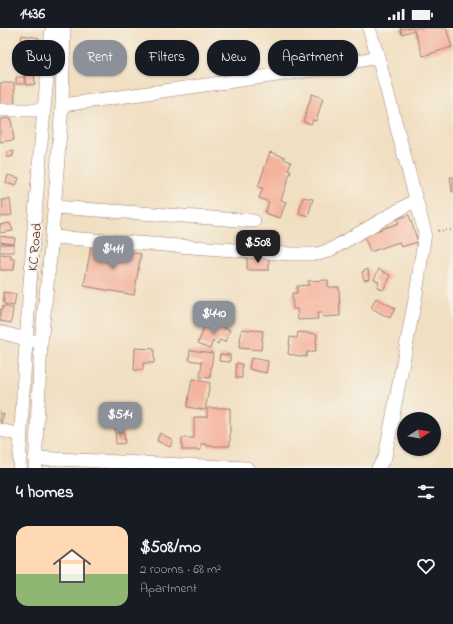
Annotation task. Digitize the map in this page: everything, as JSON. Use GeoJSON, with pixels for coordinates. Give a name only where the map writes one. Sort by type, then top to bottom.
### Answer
{"type":"FeatureCollection","features":[{"type":"Feature","properties":{"kind":"street"},"geometry":{"type":"LineString","coordinates":[[19,468],[25,339],[41,137],[52,28]]}},
{"type":"Feature","properties":{"kind":"street","name":"KC Road"},"geometry":{"type":"LineString","coordinates":[[35,463],[41,343],[52,237],[62,105],[64,28]]}},
{"type":"Feature","properties":{"kind":"street"},"geometry":{"type":"LineString","coordinates":[[368,28],[378,58],[425,233],[416,294],[385,457],[378,468]]}},
{"type":"Feature","properties":{"kind":"street"},"geometry":{"type":"LineString","coordinates":[[62,105],[313,70],[378,58]]}},
{"type":"Feature","properties":{"kind":"street"},"geometry":{"type":"LineString","coordinates":[[0,110],[44,110]]}},
{"type":"Feature","properties":{"kind":"street"},"geometry":{"type":"LineString","coordinates":[[41,137],[59,137]]}},
{"type":"Feature","properties":{"kind":"street"},"geometry":{"type":"LineString","coordinates":[[52,237],[291,254],[318,254],[342,244],[416,200]]}},
{"type":"Feature","properties":{"kind":"street"},"geometry":{"type":"LineString","coordinates":[[54,207],[254,221]]}},
{"type":"Feature","properties":{"kind":"street"},"geometry":{"type":"LineString","coordinates":[[0,332],[41,343]]}},
{"type":"Feature","properties":{"kind":"street"},"geometry":{"type":"LineString","coordinates":[[0,430],[21,435]]}},
{"type":"Feature","properties":{"kind":"street"},"geometry":{"type":"LineString","coordinates":[[35,463],[247,468]]}},
{"type":"Feature","properties":{"kind":"path"},"geometry":{"type":"LineString","coordinates":[[425,233],[453,230]]}},
{"type":"Feature","properties":{"kind":"building"},"geometry":{"type":"Polygon","coordinates":[[[400,28],[446,28],[452,47],[423,56],[414,30],[402,34],[400,28]]]}},
{"type":"Feature","properties":{"kind":"building"},"geometry":{"type":"Polygon","coordinates":[[[22,35],[39,38],[39,40],[21,40],[22,35]]]}},
{"type":"Feature","properties":{"kind":"building"},"geometry":{"type":"Polygon","coordinates":[[[25,76],[34,76],[35,84],[26,85],[25,76]]]}},
{"type":"Feature","properties":{"kind":"building"},"geometry":{"type":"Polygon","coordinates":[[[16,77],[24,77],[24,84],[16,84],[16,77]]]}},
{"type":"Feature","properties":{"kind":"building"},"geometry":{"type":"Polygon","coordinates":[[[0,83],[14,83],[15,107],[0,108],[0,83]]]}},
{"type":"Feature","properties":{"kind":"building"},"geometry":{"type":"Polygon","coordinates":[[[312,94],[323,98],[316,121],[313,120],[311,124],[303,122],[312,94]]]}},
{"type":"Feature","properties":{"kind":"building"},"geometry":{"type":"Polygon","coordinates":[[[11,118],[14,140],[0,142],[0,119],[11,118]]]}},
{"type":"Feature","properties":{"kind":"building"},"geometry":{"type":"Polygon","coordinates":[[[14,151],[13,156],[7,158],[7,152],[14,151]]]}},
{"type":"Feature","properties":{"kind":"building"},"geometry":{"type":"Polygon","coordinates":[[[270,152],[285,157],[284,159],[291,162],[288,170],[291,171],[281,200],[286,202],[280,218],[265,213],[269,202],[259,198],[263,188],[258,187],[270,152]]]}},
{"type":"Feature","properties":{"kind":"building"},"geometry":{"type":"Polygon","coordinates":[[[8,175],[19,178],[16,186],[6,183],[8,175]]]}},
{"type":"Feature","properties":{"kind":"building"},"geometry":{"type":"Polygon","coordinates":[[[450,177],[453,177],[453,192],[452,192],[450,177]]]}},
{"type":"Feature","properties":{"kind":"building"},"geometry":{"type":"Polygon","coordinates":[[[303,197],[313,199],[308,216],[299,213],[303,197]]]}},
{"type":"Feature","properties":{"kind":"building"},"geometry":{"type":"Polygon","coordinates":[[[10,199],[12,215],[0,217],[0,208],[3,208],[2,200],[10,199]]]}},
{"type":"Feature","properties":{"kind":"building"},"geometry":{"type":"Polygon","coordinates":[[[409,215],[418,242],[401,247],[399,242],[370,252],[364,235],[399,223],[397,219],[409,215]]]}},
{"type":"Feature","properties":{"kind":"building"},"geometry":{"type":"Polygon","coordinates":[[[10,223],[13,231],[0,233],[0,225],[10,223]]]}},
{"type":"Feature","properties":{"kind":"building"},"geometry":{"type":"Polygon","coordinates":[[[0,236],[15,238],[14,244],[0,242],[0,236]]]}},
{"type":"Feature","properties":{"kind":"building"},"geometry":{"type":"Polygon","coordinates":[[[0,244],[14,244],[14,252],[0,252],[0,244]]]}},
{"type":"Feature","properties":{"kind":"building"},"geometry":{"type":"Polygon","coordinates":[[[91,246],[141,254],[134,295],[84,286],[91,246]]]}},
{"type":"Feature","properties":{"kind":"building"},"geometry":{"type":"Polygon","coordinates":[[[0,254],[11,255],[11,259],[15,259],[14,270],[0,270],[0,254]]]}},
{"type":"Feature","properties":{"kind":"building"},"geometry":{"type":"Polygon","coordinates":[[[247,257],[269,257],[269,270],[247,270],[247,257]]]}},
{"type":"Feature","properties":{"kind":"building"},"geometry":{"type":"Polygon","coordinates":[[[368,269],[369,279],[364,280],[362,272],[368,269]]]}},
{"type":"Feature","properties":{"kind":"building"},"geometry":{"type":"Polygon","coordinates":[[[379,269],[391,276],[383,290],[377,287],[379,282],[374,279],[379,269]]]}},
{"type":"Feature","properties":{"kind":"building"},"geometry":{"type":"Polygon","coordinates":[[[328,280],[328,287],[339,287],[340,316],[323,317],[322,313],[317,313],[318,319],[298,320],[297,309],[293,309],[292,293],[297,293],[297,286],[309,285],[308,281],[328,280]]]}},
{"type":"Feature","properties":{"kind":"building"},"geometry":{"type":"Polygon","coordinates":[[[3,292],[16,294],[14,306],[4,304],[3,292]]]}},
{"type":"Feature","properties":{"kind":"building"},"geometry":{"type":"Polygon","coordinates":[[[376,298],[395,308],[390,318],[371,308],[376,298]]]}},
{"type":"Feature","properties":{"kind":"building"},"geometry":{"type":"Polygon","coordinates":[[[3,306],[13,308],[11,323],[0,321],[0,309],[2,310],[3,306]]]}},
{"type":"Feature","properties":{"kind":"building"},"geometry":{"type":"Polygon","coordinates":[[[212,321],[230,330],[225,342],[220,340],[218,344],[213,341],[210,348],[198,343],[205,326],[209,328],[212,321]]]}},
{"type":"Feature","properties":{"kind":"building"},"geometry":{"type":"Polygon","coordinates":[[[242,329],[263,331],[261,350],[239,348],[242,329]]]}},
{"type":"Feature","properties":{"kind":"building"},"geometry":{"type":"Polygon","coordinates":[[[298,332],[317,334],[315,352],[307,352],[306,357],[288,354],[290,337],[297,338],[298,332]]]}},
{"type":"Feature","properties":{"kind":"building"},"geometry":{"type":"Polygon","coordinates":[[[135,348],[154,349],[154,363],[143,363],[143,370],[134,370],[135,348]]]}},
{"type":"Feature","properties":{"kind":"building"},"geometry":{"type":"Polygon","coordinates":[[[190,350],[213,353],[210,378],[200,377],[202,362],[189,360],[190,350]]]}},
{"type":"Feature","properties":{"kind":"building"},"geometry":{"type":"Polygon","coordinates":[[[220,354],[230,355],[230,362],[219,361],[220,354]]]}},
{"type":"Feature","properties":{"kind":"building"},"geometry":{"type":"Polygon","coordinates":[[[251,358],[268,361],[266,373],[249,369],[251,358]]]}},
{"type":"Feature","properties":{"kind":"building"},"geometry":{"type":"Polygon","coordinates":[[[236,363],[242,364],[242,378],[236,378],[236,363]]]}},
{"type":"Feature","properties":{"kind":"building"},"geometry":{"type":"Polygon","coordinates":[[[192,379],[210,383],[205,410],[187,407],[192,379]]]}},
{"type":"Feature","properties":{"kind":"building"},"geometry":{"type":"Polygon","coordinates":[[[207,408],[230,408],[230,446],[207,446],[207,444],[201,444],[201,450],[182,450],[182,438],[194,438],[194,417],[207,417],[207,408]]]}},
{"type":"Feature","properties":{"kind":"building"},"geometry":{"type":"Polygon","coordinates":[[[0,413],[4,414],[1,423],[0,422],[0,413]]]}},
{"type":"Feature","properties":{"kind":"building"},"geometry":{"type":"Polygon","coordinates":[[[120,426],[120,432],[124,432],[125,443],[116,444],[115,427],[120,426]]]}},
{"type":"Feature","properties":{"kind":"building"},"geometry":{"type":"Polygon","coordinates":[[[160,433],[173,440],[170,447],[157,441],[160,433]]]}}]}
